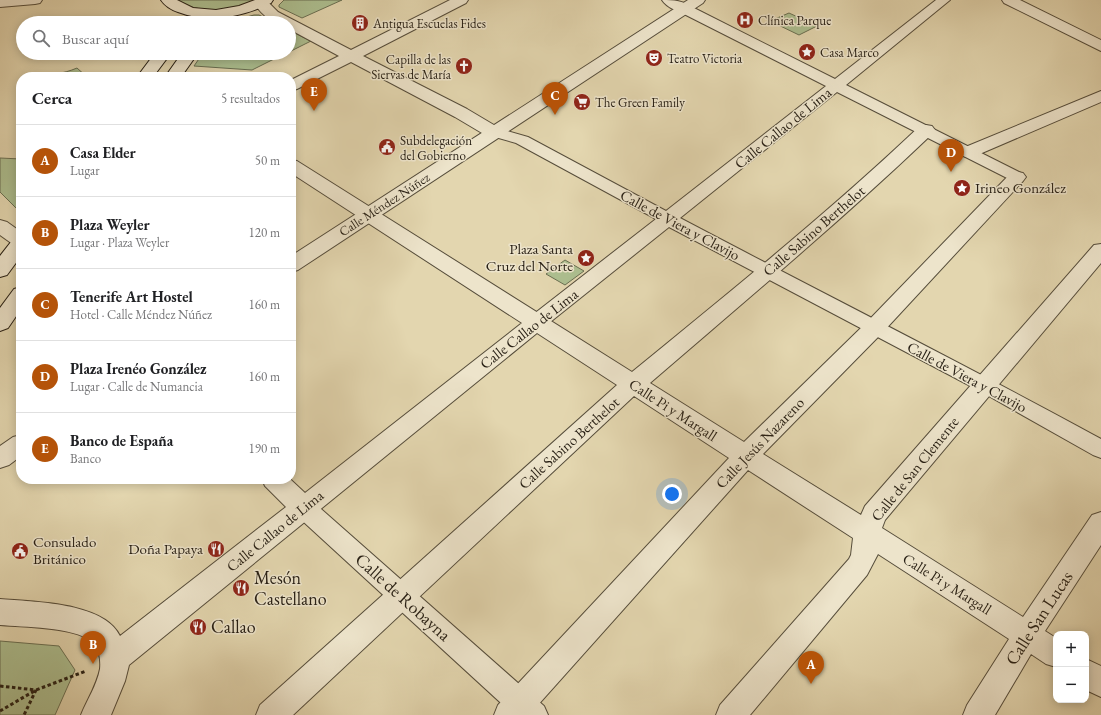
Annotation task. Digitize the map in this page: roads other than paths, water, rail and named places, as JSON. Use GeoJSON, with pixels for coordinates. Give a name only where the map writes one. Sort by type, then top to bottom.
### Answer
{"type":"FeatureCollection","features":[{"type":"Feature","properties":{"kind":"street"},"geometry":{"type":"LineString","coordinates":[[0,3],[35,0]]}},
{"type":"Feature","properties":{"kind":"street"},"geometry":{"type":"LineString","coordinates":[[168,0],[185,16]]}},
{"type":"Feature","properties":{"kind":"street"},"geometry":{"type":"LineString","coordinates":[[296,83],[461,0]]}},
{"type":"Feature","properties":{"kind":"street"},"geometry":{"type":"LineString","coordinates":[[669,0],[691,4],[837,85],[1016,177]]}},
{"type":"Feature","properties":{"kind":"street","name":"Calle Callao de Lima"},"geometry":{"type":"LineString","coordinates":[[114,659],[944,0]]}},
{"type":"Feature","properties":{"kind":"street"},"geometry":{"type":"LineString","coordinates":[[1009,0],[1101,46]]}},
{"type":"Feature","properties":{"kind":"street"},"geometry":{"type":"LineString","coordinates":[[191,16],[205,13],[239,10],[264,1]]}},
{"type":"Feature","properties":{"kind":"street","name":"Calle de Viera y Clavijo"},"geometry":{"type":"LineString","coordinates":[[264,1],[275,16]]}},
{"type":"Feature","properties":{"kind":"street","name":"Calle Méndez Núñez"},"geometry":{"type":"LineString","coordinates":[[296,262],[691,4]]}},
{"type":"Feature","properties":{"kind":"street"},"geometry":{"type":"LineString","coordinates":[[218,16],[223,12]]}},
{"type":"Feature","properties":{"kind":"street","name":"Calle de Viera y Clavijo"},"geometry":{"type":"LineString","coordinates":[[296,27],[461,113],[493,132],[522,140],[670,218],[767,272],[985,385],[1101,449]]}},
{"type":"Feature","properties":{"kind":"street"},"geometry":{"type":"LineString","coordinates":[[149,72],[158,60]]}},
{"type":"Feature","properties":{"kind":"street"},"geometry":{"type":"LineString","coordinates":[[177,72],[185,60]]}},
{"type":"Feature","properties":{"kind":"street"},"geometry":{"type":"LineString","coordinates":[[969,152],[1101,96]]}},
{"type":"Feature","properties":{"kind":"street","name":"Calle Sabino Berthelot"},"geometry":{"type":"LineString","coordinates":[[272,715],[632,384],[767,272],[888,166],[926,130]]}},
{"type":"Feature","properties":{"kind":"street","name":"Calle Pi y Margall"},"geometry":{"type":"LineString","coordinates":[[296,168],[1053,652]]}},
{"type":"Feature","properties":{"kind":"street","name":"Calle Jesús Nazareno"},"geometry":{"type":"LineString","coordinates":[[521,711],[746,456],[874,328],[1016,177]]}},
{"type":"Feature","properties":{"kind":"street"},"geometry":{"type":"LineString","coordinates":[[0,226],[16,238]]}},
{"type":"Feature","properties":{"kind":"street"},"geometry":{"type":"LineString","coordinates":[[0,270],[16,249]]}},
{"type":"Feature","properties":{"kind":"street","name":"Calle de San Clemente"},"geometry":{"type":"LineString","coordinates":[[731,715],[858,566],[864,557],[867,533],[874,514],[1101,250]]}},
{"type":"Feature","properties":{"kind":"street"},"geometry":{"type":"LineString","coordinates":[[0,323],[16,301]]}},
{"type":"Feature","properties":{"kind":"street"},"geometry":{"type":"LineString","coordinates":[[0,458],[16,447]]}},
{"type":"Feature","properties":{"kind":"street","name":"Calle de Robayna"},"geometry":{"type":"LineString","coordinates":[[279,484],[402,596],[521,711]]}},
{"type":"Feature","properties":{"kind":"street","name":"Calle San Lucas"},"geometry":{"type":"LineString","coordinates":[[978,715],[1027,635],[1101,523]]}},
{"type":"Feature","properties":{"kind":"street"},"geometry":{"type":"LineString","coordinates":[[0,612],[79,622],[98,629],[109,643],[114,659],[114,670],[96,715]]}},
{"type":"Feature","properties":{"kind":"street"},"geometry":{"type":"LineString","coordinates":[[1089,675],[1101,683]]}},
{"type":"Feature","properties":{"kind":"place","name":"Clínica Parque"},"geometry":{"type":"Point","coordinates":[745,20]}},
{"type":"Feature","properties":{"kind":"place","name":"Antigua Escuelas Fides"},"geometry":{"type":"Point","coordinates":[360,23]}},
{"type":"Feature","properties":{"kind":"place","name":"Casa Marco"},"geometry":{"type":"Point","coordinates":[807,52]}},
{"type":"Feature","properties":{"kind":"place","name":"Teatro Victoria"},"geometry":{"type":"Point","coordinates":[654,58]}},
{"type":"Feature","properties":{"kind":"place","name":"Capilla de las Siervas de María"},"geometry":{"type":"Point","coordinates":[464,66]}},
{"type":"Feature","properties":{"kind":"place","name":"The Green Family"},"geometry":{"type":"Point","coordinates":[582,102]}},
{"type":"Feature","properties":{"kind":"place","name":"Banco de España"},"geometry":{"type":"Point","coordinates":[314,111]}},
{"type":"Feature","properties":{"kind":"place","name":"Tenerife Art Hostel"},"geometry":{"type":"Point","coordinates":[555,115]}},
{"type":"Feature","properties":{"kind":"place","name":"Subdelegación del Gobierno"},"geometry":{"type":"Point","coordinates":[387,147]}},
{"type":"Feature","properties":{"kind":"place","name":"Plaza Irenéo González"},"geometry":{"type":"Point","coordinates":[951,172]}},
{"type":"Feature","properties":{"kind":"place","name":"Irineo González"},"geometry":{"type":"Point","coordinates":[962,188]}},
{"type":"Feature","properties":{"kind":"place","name":"Plaza Santa Cruz del Norte"},"geometry":{"type":"Point","coordinates":[586,258]}},
{"type":"Feature","properties":{"kind":"place","name":"Doña Papaya"},"geometry":{"type":"Point","coordinates":[216,549]}},
{"type":"Feature","properties":{"kind":"place","name":"Consulado Británico"},"geometry":{"type":"Point","coordinates":[20,551]}},
{"type":"Feature","properties":{"kind":"place","name":"Mesón Castellano"},"geometry":{"type":"Point","coordinates":[241,588]}},
{"type":"Feature","properties":{"kind":"place","name":"Callao"},"geometry":{"type":"Point","coordinates":[198,627]}},
{"type":"Feature","properties":{"kind":"place","name":"Plaza Weyler"},"geometry":{"type":"Point","coordinates":[93,664]}},
{"type":"Feature","properties":{"kind":"place","name":"Casa Elder"},"geometry":{"type":"Point","coordinates":[811,684]}}]}
